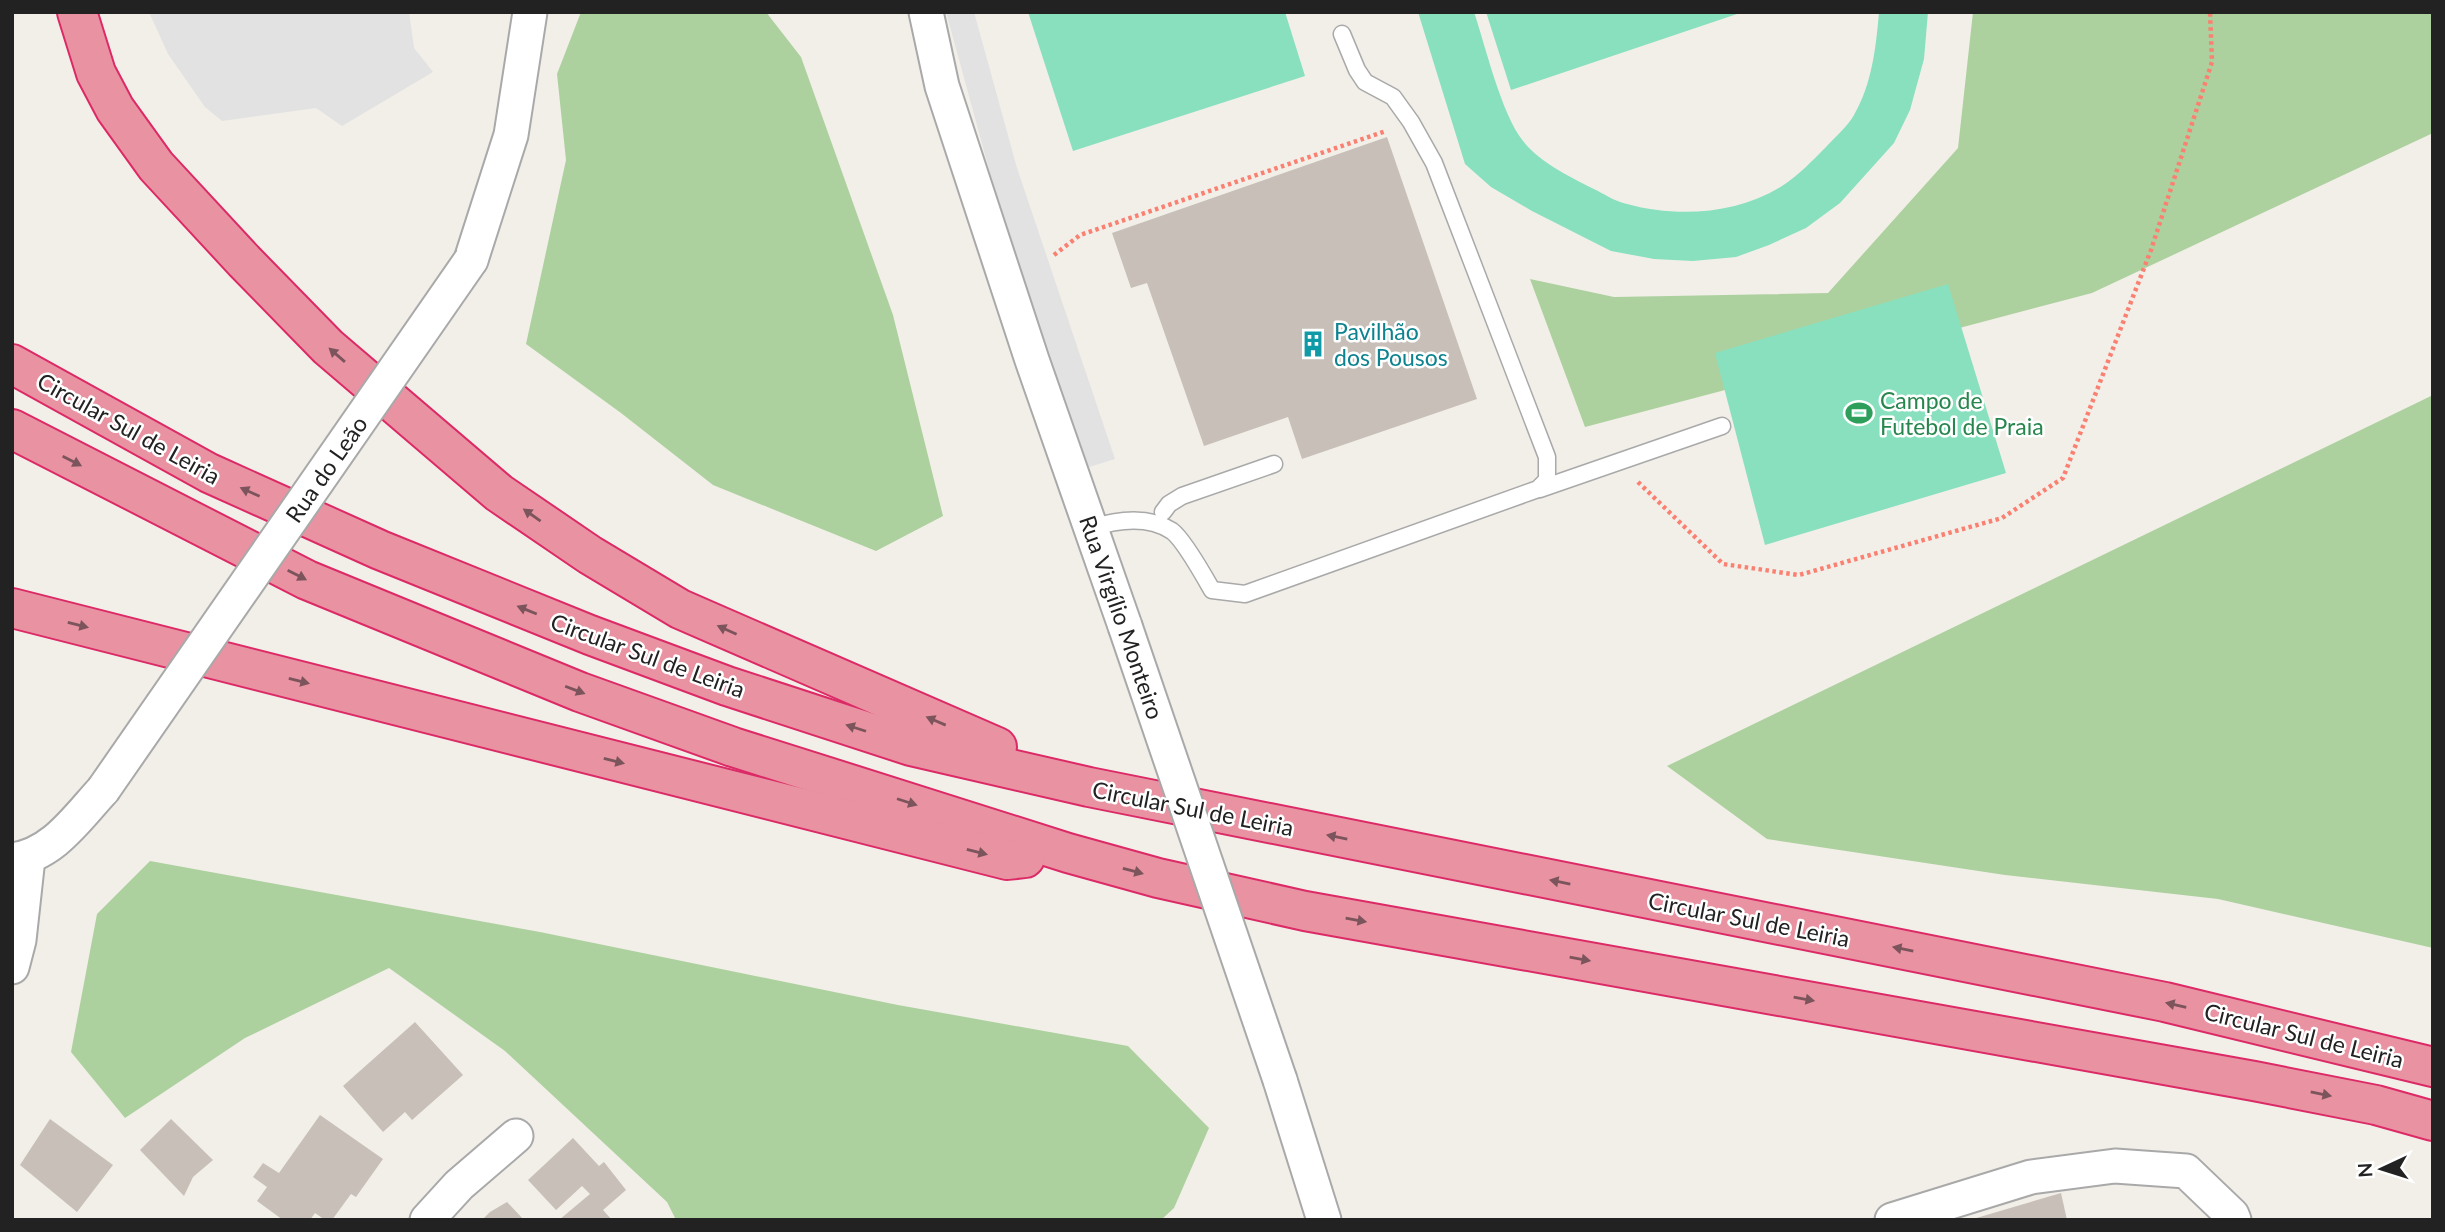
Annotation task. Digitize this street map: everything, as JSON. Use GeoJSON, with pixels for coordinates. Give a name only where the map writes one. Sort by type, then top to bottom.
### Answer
{"type":"FeatureCollection","features":[{"type":"Feature","properties":{"kind":"highway"},"geometry":{"type":"LineString","coordinates":[[76,12],[96,73],[115,109],[156,166],[328,346],[499,493],[590,555],[680,608],[798,662],[1089,787]]}},
{"type":"Feature","properties":{"kind":"highway","name":"Circular Sul de Leiria"},"geometry":{"type":"LineString","coordinates":[[12,364],[209,473],[380,550],[590,635],[727,686],[911,746],[1089,787],[2165,1002],[2433,1067]]}},
{"type":"Feature","properties":{"kind":"highway"},"geometry":{"type":"LineString","coordinates":[[12,429],[307,580],[432,633],[580,692],[733,747],[1068,853],[1158,878],[1306,911],[2254,1081],[2376,1105],[2433,1121]]}},
{"type":"Feature","properties":{"kind":"highway"},"geometry":{"type":"LineString","coordinates":[[12,608],[1007,860],[1068,853]]}},
{"type":"Feature","properties":{"kind":"street","name":"Rua do Leão"},"geometry":{"type":"LineString","coordinates":[[20,859],[52,845],[103,790],[471,260],[511,135],[530,12]]}},
{"type":"Feature","properties":{"kind":"street","name":"Rua Virgílio Monteiro"},"geometry":{"type":"LineString","coordinates":[[926,12],[942,86],[1032,360],[1280,1080],[1324,1220]]}},
{"type":"Feature","properties":{"kind":"street"},"geometry":{"type":"LineString","coordinates":[[12,967],[19,940],[20,859]]}},
{"type":"Feature","properties":{"kind":"street"},"geometry":{"type":"LineString","coordinates":[[427,1220],[459,1185],[516,1136]]}},
{"type":"Feature","properties":{"kind":"street"},"geometry":{"type":"LineString","coordinates":[[1900,1219],[2031,1177],[2115,1166],[2186,1171],[2234,1220]]}},
{"type":"Feature","properties":{"kind":"lane"},"geometry":{"type":"LineString","coordinates":[[1342,34],[1365,82],[1393,97],[1434,163],[1547,457],[1547,480],[1538,489]]}},
{"type":"Feature","properties":{"kind":"lane"},"geometry":{"type":"LineString","coordinates":[[1091,528],[1111,522],[1155,523],[1174,532],[1212,590],[1245,594],[1722,426]]}},
{"type":"Feature","properties":{"kind":"lane"},"geometry":{"type":"LineString","coordinates":[[1163,512],[1169,504],[1182,496],[1274,464]]}},
{"type":"Feature","properties":{"kind":"path"},"geometry":{"type":"LineString","coordinates":[[1617,462],[1723,564],[1799,575],[2001,518],[2063,478],[2151,250],[2212,62],[2210,12]]}},
{"type":"Feature","properties":{"kind":"path"},"geometry":{"type":"LineString","coordinates":[[1054,255],[1080,235],[1390,130]]}},
{"type":"Feature","properties":{"kind":"green space"},"geometry":{"type":"Polygon","coordinates":[[[581,12],[766,12],[801,57],[893,315],[943,516],[876,551],[713,485],[621,413],[526,344],[566,160],[557,74],[581,12]]]}},
{"type":"Feature","properties":{"kind":"green space"},"geometry":{"type":"Polygon","coordinates":[[[1028,12],[1285,12],[1305,76],[1073,151],[1028,12]]]}},
{"type":"Feature","properties":{"kind":"green space"},"geometry":{"type":"Polygon","coordinates":[[[1418,12],[1474,12],[1495,80],[1515,129],[1530,149],[1548,163],[1620,202],[1666,211],[1687,212],[1746,203],[1782,186],[1794,177],[1854,115],[1865,91],[1872,65],[1879,12],[1928,12],[1924,59],[1910,110],[1894,143],[1840,203],[1806,228],[1769,245],[1736,257],[1693,261],[1654,259],[1611,251],[1491,187],[1465,164],[1418,12]]]}},
{"type":"Feature","properties":{"kind":"green space"},"geometry":{"type":"Polygon","coordinates":[[[1486,12],[1743,12],[1511,90],[1486,12]]]}},
{"type":"Feature","properties":{"kind":"green space"},"geometry":{"type":"Polygon","coordinates":[[[1973,12],[2433,12],[2433,133],[2092,293],[1585,427],[1530,279],[1614,297],[1828,293],[1958,148],[1973,12]]]}},
{"type":"Feature","properties":{"kind":"green space","name":"Campo de Futebol de Praia"},"geometry":{"type":"Polygon","coordinates":[[[1948,284],[2006,473],[1765,545],[1715,353],[1948,284]]]}},
{"type":"Feature","properties":{"kind":"green space"},"geometry":{"type":"Polygon","coordinates":[[[2433,395],[2433,948],[2218,899],[2005,875],[1767,839],[1667,766],[2433,395]]]}},
{"type":"Feature","properties":{"kind":"green space"},"geometry":{"type":"Polygon","coordinates":[[[150,861],[540,932],[898,1005],[1128,1046],[1209,1128],[1174,1208],[1161,1220],[676,1220],[667,1202],[505,1051],[389,968],[245,1038],[125,1118],[71,1052],[97,914],[150,861]]]}},
{"type":"Feature","properties":{"kind":"shaded area"},"geometry":{"type":"Polygon","coordinates":[[[149,12],[409,12],[414,48],[433,72],[342,126],[316,108],[222,121],[205,107],[168,54],[149,12]]]}},
{"type":"Feature","properties":{"kind":"shaded area"},"geometry":{"type":"Polygon","coordinates":[[[946,12],[974,12],[1017,168],[1115,459],[1086,468],[993,184],[946,12]]]}},
{"type":"Feature","properties":{"kind":"building","name":"Pavilhão dos Pousos"},"geometry":{"type":"Polygon","coordinates":[[[1387,137],[1477,399],[1302,459],[1288,417],[1204,446],[1147,283],[1131,288],[1112,233],[1387,137]]]}},
{"type":"Feature","properties":{"kind":"building"},"geometry":{"type":"Polygon","coordinates":[[[415,1022],[463,1075],[412,1120],[405,1112],[383,1132],[343,1086],[415,1022]]]}},
{"type":"Feature","properties":{"kind":"building"},"geometry":{"type":"Polygon","coordinates":[[[320,1115],[383,1159],[356,1197],[351,1194],[332,1220],[325,1220],[315,1213],[310,1220],[283,1220],[257,1201],[267,1187],[253,1177],[263,1163],[279,1173],[320,1115]]]}},
{"type":"Feature","properties":{"kind":"building"},"geometry":{"type":"Polygon","coordinates":[[[50,1119],[113,1165],[77,1212],[20,1165],[50,1119]]]}},
{"type":"Feature","properties":{"kind":"building"},"geometry":{"type":"Polygon","coordinates":[[[171,1119],[213,1160],[193,1177],[184,1196],[140,1150],[171,1119]]]}},
{"type":"Feature","properties":{"kind":"building"},"geometry":{"type":"Polygon","coordinates":[[[573,1138],[599,1166],[604,1162],[626,1190],[603,1210],[612,1220],[559,1220],[590,1194],[582,1186],[556,1210],[528,1180],[573,1138]]]}},
{"type":"Feature","properties":{"kind":"building"},"geometry":{"type":"Polygon","coordinates":[[[2061,1193],[2067,1220],[1973,1220],[1973,1219],[2061,1193]]]}},
{"type":"Feature","properties":{"kind":"building"},"geometry":{"type":"Polygon","coordinates":[[[507,1202],[524,1220],[482,1220],[490,1212],[507,1202]]]}},
{"type":"Feature","properties":{"kind":"place","name":"Pavilhão dos Pousos"},"geometry":{"type":"Point","coordinates":[1313,344]}},
{"type":"Feature","properties":{"kind":"place","name":"Campo de Futebol de Praia"},"geometry":{"type":"Point","coordinates":[1859,413]}}]}
